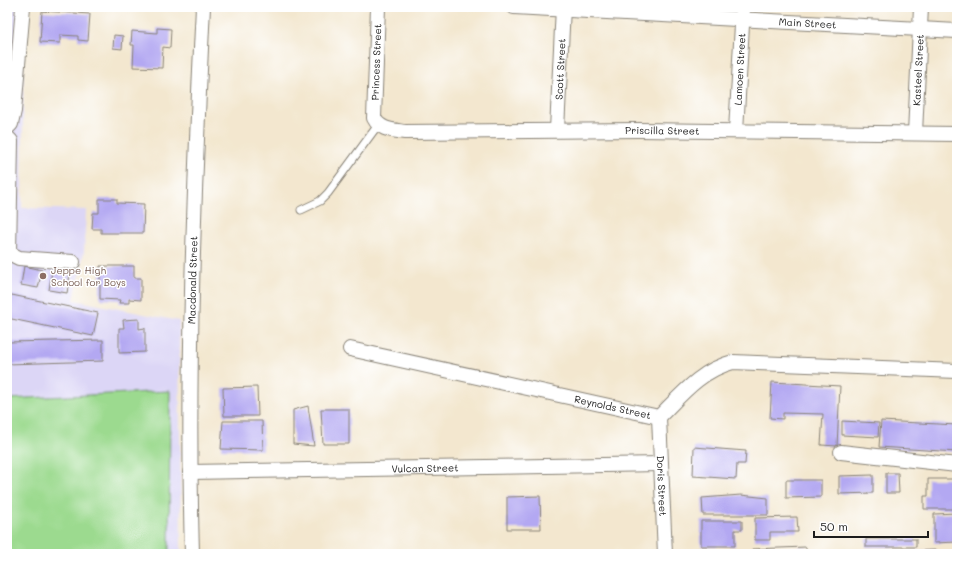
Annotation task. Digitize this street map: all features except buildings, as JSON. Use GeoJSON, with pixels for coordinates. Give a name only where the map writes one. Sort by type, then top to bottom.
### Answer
{"type":"FeatureCollection","features":[{"type":"Feature","properties":{"kind":"street"},"geometry":{"type":"LineString","coordinates":[[7,128],[11,124],[14,111],[23,7]]}},
{"type":"Feature","properties":{"kind":"street","name":"Macdonald Street"},"geometry":{"type":"LineString","coordinates":[[192,554],[190,472],[196,155],[203,7]]}},
{"type":"Feature","properties":{"kind":"street","name":"Princess Street"},"geometry":{"type":"LineString","coordinates":[[376,121],[378,7]]}},
{"type":"Feature","properties":{"kind":"street","name":"Main Street"},"geometry":{"type":"LineString","coordinates":[[514,7],[743,13],[957,31]]}},
{"type":"Feature","properties":{"kind":"street","name":"Kasteel Street"},"geometry":{"type":"LineString","coordinates":[[916,133],[921,7]]}},
{"type":"Feature","properties":{"kind":"street","name":"Scott Street"},"geometry":{"type":"LineString","coordinates":[[557,130],[563,8]]}},
{"type":"Feature","properties":{"kind":"street","name":"Lamoen Street"},"geometry":{"type":"LineString","coordinates":[[736,131],[743,13]]}},
{"type":"Feature","properties":{"kind":"street","name":"Priscilla Street"},"geometry":{"type":"LineString","coordinates":[[376,121],[385,128],[405,132],[557,130],[957,134]]}},
{"type":"Feature","properties":{"kind":"street"},"geometry":{"type":"LineString","coordinates":[[7,137],[10,141],[9,254],[19,258],[73,262]]}},
{"type":"Feature","properties":{"kind":"street","name":"Reynolds Street"},"geometry":{"type":"LineString","coordinates":[[350,349],[659,417],[699,377],[719,366],[733,362],[957,371]]}},
{"type":"Feature","properties":{"kind":"street","name":"Doris Street"},"geometry":{"type":"LineString","coordinates":[[659,417],[665,554]]}},
{"type":"Feature","properties":{"kind":"street"},"geometry":{"type":"LineString","coordinates":[[841,452],[957,465]]}},
{"type":"Feature","properties":{"kind":"street","name":"Vulcan Street"},"geometry":{"type":"LineString","coordinates":[[190,472],[661,464]]}},
{"type":"Feature","properties":{"kind":"lane"},"geometry":{"type":"LineString","coordinates":[[301,210],[316,203],[328,193],[376,121]]}},
{"type":"Feature","properties":{"kind":"shaded area","name":"Jeppe High School for Boys"},"geometry":{"type":"Polygon","coordinates":[[[7,7],[24,7],[22,208],[86,210],[84,252],[74,300],[179,321],[181,554],[7,554],[7,7]]]}},
{"type":"Feature","properties":{"kind":"green space"},"geometry":{"type":"Polygon","coordinates":[[[7,9],[10,10],[7,56],[7,9]]]}},
{"type":"Feature","properties":{"kind":"green space"},"geometry":{"type":"Polygon","coordinates":[[[170,391],[169,554],[7,554],[7,399],[170,391]]]}},
{"type":"Feature","properties":{"kind":"place","name":"Jeppe High School for Boys"},"geometry":{"type":"Point","coordinates":[43,276]}}]}
